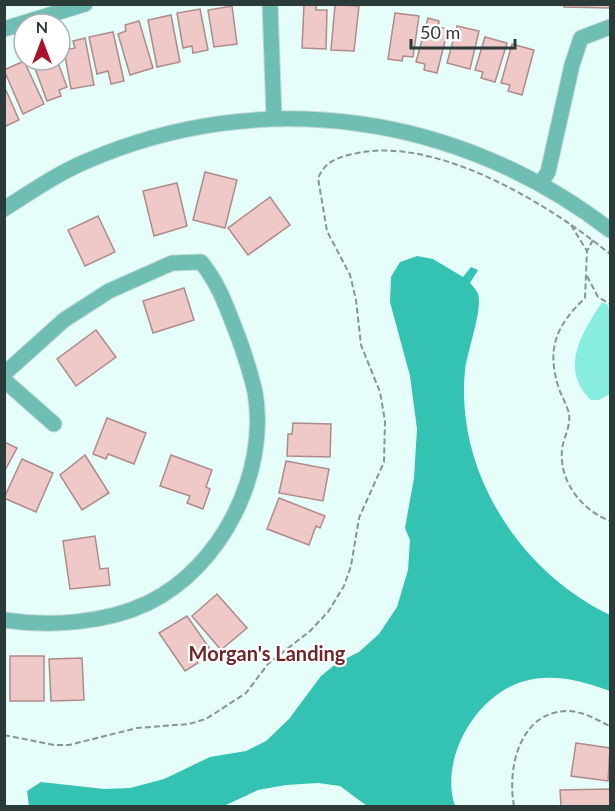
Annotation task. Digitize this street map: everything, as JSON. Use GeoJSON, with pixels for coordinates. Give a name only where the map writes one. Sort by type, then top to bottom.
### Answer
{"type":"FeatureCollection","features":[{"type":"Feature","properties":{"kind":"street"},"geometry":{"type":"LineString","coordinates":[[4,30],[85,4]]}},
{"type":"Feature","properties":{"kind":"street"},"geometry":{"type":"LineString","coordinates":[[270,4],[274,117]]}},
{"type":"Feature","properties":{"kind":"street"},"geometry":{"type":"LineString","coordinates":[[541,183],[548,172],[572,65],[581,38],[610,27]]}},
{"type":"Feature","properties":{"kind":"street"},"geometry":{"type":"LineString","coordinates":[[4,209],[85,161],[139,141],[194,129],[274,117],[367,124],[437,139],[541,183],[580,207],[610,230]]}},
{"type":"Feature","properties":{"kind":"street"},"geometry":{"type":"LineString","coordinates":[[4,374],[64,320],[109,291],[172,263],[201,262],[217,281],[245,356],[255,392],[255,446],[247,481],[236,510],[216,544],[188,575],[148,603],[73,622],[39,626],[4,620]]}},
{"type":"Feature","properties":{"kind":"street"},"geometry":{"type":"LineString","coordinates":[[4,380],[54,423]]}},
{"type":"Feature","properties":{"kind":"path"},"geometry":{"type":"LineString","coordinates":[[4,735],[54,745],[69,745],[137,728],[189,724],[206,719],[246,693],[268,664],[322,619],[344,586],[351,567],[359,518],[384,462],[387,440],[380,392],[361,345],[356,300],[350,275],[327,231],[318,178],[332,159],[375,149],[394,149],[438,159],[541,203],[610,254]]}},
{"type":"Feature","properties":{"kind":"path"},"geometry":{"type":"LineString","coordinates":[[570,224],[587,251]]}},
{"type":"Feature","properties":{"kind":"path"},"geometry":{"type":"LineString","coordinates":[[593,240],[587,251],[585,298],[563,322],[553,346],[555,373],[569,415],[562,449],[562,465],[570,488],[592,512],[610,521]]}},
{"type":"Feature","properties":{"kind":"path"},"geometry":{"type":"LineString","coordinates":[[586,273],[598,297],[610,304]]}},
{"type":"Feature","properties":{"kind":"path"},"geometry":{"type":"LineString","coordinates":[[514,807],[511,790],[513,762],[524,735],[537,722],[557,712],[568,711],[582,713],[610,726]]}},
{"type":"Feature","properties":{"kind":"shaded area"},"geometry":{"type":"Polygon","coordinates":[[[417,256],[433,259],[463,277],[471,267],[478,270],[470,283],[479,301],[477,320],[465,370],[465,408],[471,445],[483,481],[500,515],[522,545],[548,573],[578,596],[610,615],[610,691],[579,681],[546,678],[525,681],[507,688],[491,699],[477,714],[457,749],[452,768],[451,788],[455,806],[367,806],[340,786],[318,783],[258,790],[224,806],[29,806],[27,791],[41,782],[104,789],[130,788],[164,779],[210,757],[246,751],[266,741],[289,719],[321,676],[337,663],[359,652],[379,634],[397,607],[408,570],[410,540],[405,528],[414,478],[417,429],[410,376],[390,302],[391,277],[400,262],[417,256]]]}},
{"type":"Feature","properties":{"kind":"shaded area"},"geometry":{"type":"Polygon","coordinates":[[[602,302],[608,305],[610,317],[610,394],[599,400],[591,400],[581,388],[576,375],[575,363],[581,338],[602,302]]]}},
{"type":"Feature","properties":{"kind":"building"},"geometry":{"type":"Polygon","coordinates":[[[304,4],[316,4],[316,10],[327,10],[326,49],[302,48],[304,4]]]}},
{"type":"Feature","properties":{"kind":"building"},"geometry":{"type":"Polygon","coordinates":[[[564,4],[610,4],[610,8],[564,7],[564,4]]]}},
{"type":"Feature","properties":{"kind":"building"},"geometry":{"type":"Polygon","coordinates":[[[335,5],[359,6],[354,51],[331,50],[335,5]]]}},
{"type":"Feature","properties":{"kind":"building"},"geometry":{"type":"Polygon","coordinates":[[[232,6],[237,44],[214,47],[208,10],[232,6]]]}},
{"type":"Feature","properties":{"kind":"building"},"geometry":{"type":"Polygon","coordinates":[[[200,9],[208,50],[193,53],[192,46],[183,48],[177,13],[200,9]]]}},
{"type":"Feature","properties":{"kind":"building"},"geometry":{"type":"Polygon","coordinates":[[[395,13],[419,16],[413,57],[403,56],[402,61],[388,59],[395,13]]]}},
{"type":"Feature","properties":{"kind":"building"},"geometry":{"type":"Polygon","coordinates":[[[171,15],[180,62],[157,67],[148,20],[171,15]]]}},
{"type":"Feature","properties":{"kind":"building"},"geometry":{"type":"Polygon","coordinates":[[[428,18],[439,21],[438,27],[448,29],[437,73],[424,70],[425,64],[416,62],[428,18]]]}},
{"type":"Feature","properties":{"kind":"building"},"geometry":{"type":"Polygon","coordinates":[[[139,21],[153,68],[130,75],[118,34],[126,31],[125,25],[139,21]]]}},
{"type":"Feature","properties":{"kind":"building"},"geometry":{"type":"Polygon","coordinates":[[[457,26],[479,31],[470,69],[447,63],[457,26]]]}},
{"type":"Feature","properties":{"kind":"building"},"geometry":{"type":"Polygon","coordinates":[[[113,32],[124,81],[111,84],[108,71],[97,74],[89,37],[113,32]]]}},
{"type":"Feature","properties":{"kind":"building"},"geometry":{"type":"Polygon","coordinates":[[[485,37],[507,43],[495,82],[481,78],[483,72],[475,70],[485,37]]]}},
{"type":"Feature","properties":{"kind":"building"},"geometry":{"type":"Polygon","coordinates":[[[85,38],[94,85],[71,89],[68,72],[72,72],[72,49],[75,48],[73,41],[85,38]]]}},
{"type":"Feature","properties":{"kind":"building"},"geometry":{"type":"Polygon","coordinates":[[[512,44],[534,50],[522,95],[508,91],[510,85],[501,83],[512,44]]]}},
{"type":"Feature","properties":{"kind":"building"},"geometry":{"type":"Polygon","coordinates":[[[12,66],[12,72],[29,72],[44,104],[23,114],[4,70],[12,66]]]}},
{"type":"Feature","properties":{"kind":"building"},"geometry":{"type":"Polygon","coordinates":[[[36,72],[61,72],[67,87],[59,90],[61,96],[47,101],[36,72]]]}},
{"type":"Feature","properties":{"kind":"building"},"geometry":{"type":"Polygon","coordinates":[[[4,86],[19,120],[6,126],[4,122],[4,86]]]}},
{"type":"Feature","properties":{"kind":"building"},"geometry":{"type":"Polygon","coordinates":[[[205,172],[237,180],[225,228],[193,220],[205,172]]]}},
{"type":"Feature","properties":{"kind":"building"},"geometry":{"type":"Polygon","coordinates":[[[177,183],[187,226],[154,236],[143,191],[177,183]]]}},
{"type":"Feature","properties":{"kind":"building"},"geometry":{"type":"Polygon","coordinates":[[[270,197],[290,225],[248,255],[228,228],[270,197]]]}},
{"type":"Feature","properties":{"kind":"building"},"geometry":{"type":"Polygon","coordinates":[[[98,216],[115,252],[85,266],[68,230],[98,216]]]}},
{"type":"Feature","properties":{"kind":"building"},"geometry":{"type":"Polygon","coordinates":[[[184,288],[194,320],[153,333],[143,301],[184,288]]]}},
{"type":"Feature","properties":{"kind":"building"},"geometry":{"type":"Polygon","coordinates":[[[96,330],[116,357],[76,386],[57,359],[96,330]]]}},
{"type":"Feature","properties":{"kind":"building"},"geometry":{"type":"Polygon","coordinates":[[[107,418],[146,433],[134,464],[108,454],[106,459],[93,454],[107,418]]]}},
{"type":"Feature","properties":{"kind":"building"},"geometry":{"type":"Polygon","coordinates":[[[293,423],[331,424],[330,457],[287,456],[288,434],[292,434],[293,423]]]}},
{"type":"Feature","properties":{"kind":"building"},"geometry":{"type":"Polygon","coordinates":[[[4,442],[17,448],[4,472],[4,442]]]}},
{"type":"Feature","properties":{"kind":"building"},"geometry":{"type":"Polygon","coordinates":[[[85,455],[109,493],[82,510],[60,475],[85,455]]]}},
{"type":"Feature","properties":{"kind":"building"},"geometry":{"type":"Polygon","coordinates":[[[171,455],[212,470],[206,487],[210,489],[203,509],[187,503],[190,496],[160,486],[171,455]]]}},
{"type":"Feature","properties":{"kind":"building"},"geometry":{"type":"Polygon","coordinates":[[[22,459],[53,473],[36,512],[4,498],[22,459]]]}},
{"type":"Feature","properties":{"kind":"building"},"geometry":{"type":"Polygon","coordinates":[[[286,461],[329,469],[323,501],[279,493],[286,461]]]}},
{"type":"Feature","properties":{"kind":"building"},"geometry":{"type":"Polygon","coordinates":[[[279,498],[325,516],[320,528],[316,526],[309,545],[267,529],[279,498]]]}},
{"type":"Feature","properties":{"kind":"building"},"geometry":{"type":"Polygon","coordinates":[[[95,536],[100,569],[108,568],[110,585],[70,589],[63,541],[95,536]]]}},
{"type":"Feature","properties":{"kind":"building"},"geometry":{"type":"Polygon","coordinates":[[[217,594],[247,628],[221,650],[192,616],[217,594]]]}},
{"type":"Feature","properties":{"kind":"building"},"geometry":{"type":"Polygon","coordinates":[[[187,616],[210,649],[196,659],[198,663],[185,671],[159,633],[187,616]]]}},
{"type":"Feature","properties":{"kind":"building"},"geometry":{"type":"Polygon","coordinates":[[[10,656],[44,656],[44,701],[10,701],[10,656]]]}},
{"type":"Feature","properties":{"kind":"building"},"geometry":{"type":"Polygon","coordinates":[[[82,658],[84,700],[51,701],[49,659],[82,658]]]}},
{"type":"Feature","properties":{"kind":"building"},"geometry":{"type":"Polygon","coordinates":[[[576,743],[610,748],[608,781],[571,776],[576,743]]]}},
{"type":"Feature","properties":{"kind":"building"},"geometry":{"type":"Polygon","coordinates":[[[610,789],[610,806],[561,806],[560,790],[610,789]]]}},
{"type":"Feature","properties":{"kind":"district","name":"Morgan's Landing"},"geometry":{"type":"Point","coordinates":[267,654]}}]}
